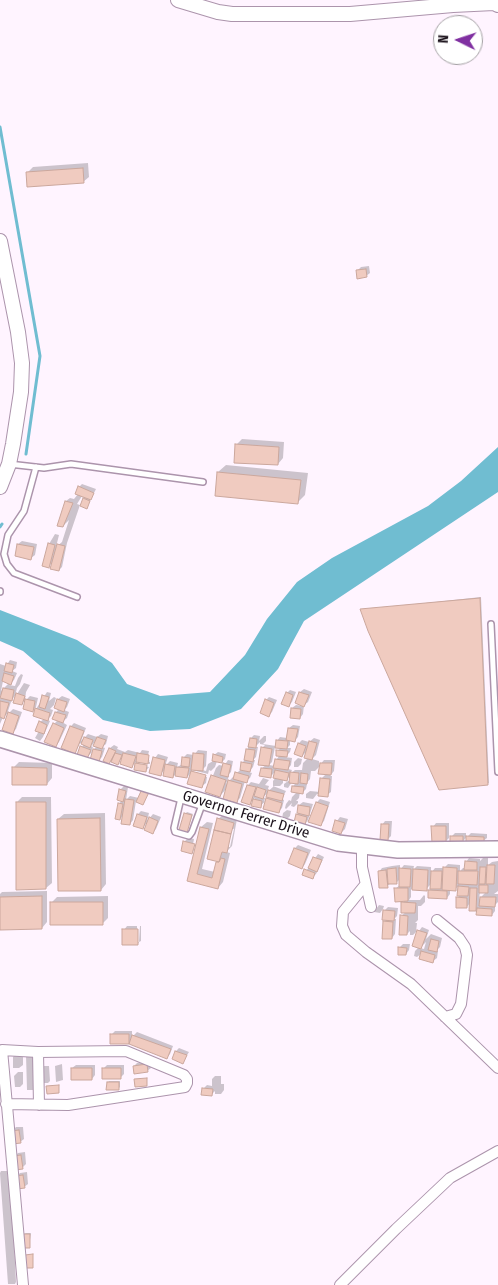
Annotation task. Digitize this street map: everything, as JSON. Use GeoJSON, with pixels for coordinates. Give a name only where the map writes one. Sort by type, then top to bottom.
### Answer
{"type":"FeatureCollection","features":[{"type":"Feature","properties":{"kind":"main road","name":"Governor Ferrer Drive"},"geometry":{"type":"LineString","coordinates":[[0,739],[317,837],[362,847],[414,851],[498,849]]}},
{"type":"Feature","properties":{"kind":"street"},"geometry":{"type":"LineString","coordinates":[[178,0],[218,12],[232,14],[350,14],[453,5],[498,4]]}},
{"type":"Feature","properties":{"kind":"street"},"geometry":{"type":"LineString","coordinates":[[0,241],[18,332],[22,364],[21,392],[9,464],[0,486]]}},
{"type":"Feature","properties":{"kind":"street"},"geometry":{"type":"LineString","coordinates":[[362,847],[362,862],[371,907]]}},
{"type":"Feature","properties":{"kind":"street"},"geometry":{"type":"LineString","coordinates":[[366,885],[343,912],[342,926],[346,935],[411,984],[498,1068]]}},
{"type":"Feature","properties":{"kind":"street"},"geometry":{"type":"LineString","coordinates":[[437,920],[459,938],[465,947],[467,955],[461,1004],[456,1014],[445,1018]]}},
{"type":"Feature","properties":{"kind":"street"},"geometry":{"type":"LineString","coordinates":[[6,1104],[68,1105],[185,1086],[187,1079],[184,1074],[126,1051],[38,1052],[2,1050],[2,1072],[23,1285]]}},
{"type":"Feature","properties":{"kind":"street"},"geometry":{"type":"LineString","coordinates":[[38,1052],[39,1105]]}},
{"type":"Feature","properties":{"kind":"street"},"geometry":{"type":"LineString","coordinates":[[340,1285],[450,1178],[498,1151]]}},
{"type":"Feature","properties":{"kind":"lane"},"geometry":{"type":"LineString","coordinates":[[9,464],[36,467],[71,464],[202,482]]}},
{"type":"Feature","properties":{"kind":"lane"},"geometry":{"type":"LineString","coordinates":[[36,467],[24,511],[8,534],[4,554],[7,564],[14,573],[77,597]]}},
{"type":"Feature","properties":{"kind":"lane"},"geometry":{"type":"LineString","coordinates":[[491,624],[498,772]]}},
{"type":"Feature","properties":{"kind":"lane"},"geometry":{"type":"LineString","coordinates":[[182,795],[174,828],[175,832],[189,836],[203,801]]}},
{"type":"Feature","properties":{"kind":"water"},"geometry":{"type":"Polygon","coordinates":[[[498,447],[498,492],[304,621],[278,669],[241,709],[190,729],[150,731],[103,720],[23,651],[0,641],[0,610],[77,640],[112,663],[127,684],[160,696],[210,692],[245,655],[267,619],[297,582],[332,558],[428,506],[461,481],[498,447]]]}},
{"type":"Feature","properties":{"kind":"building"},"geometry":{"type":"Polygon","coordinates":[[[83,168],[84,183],[27,187],[26,172],[83,168]]]}},
{"type":"Feature","properties":{"kind":"building"},"geometry":{"type":"Polygon","coordinates":[[[366,269],[367,277],[357,279],[356,270],[366,269]]]}},
{"type":"Feature","properties":{"kind":"building"},"geometry":{"type":"Polygon","coordinates":[[[235,444],[279,447],[278,465],[234,463],[235,444]]]}},
{"type":"Feature","properties":{"kind":"building"},"geometry":{"type":"Polygon","coordinates":[[[217,472],[301,480],[298,504],[215,496],[217,472]]]}},
{"type":"Feature","properties":{"kind":"building"},"geometry":{"type":"Polygon","coordinates":[[[78,486],[94,493],[91,500],[75,494],[78,486]]]}},
{"type":"Feature","properties":{"kind":"building"},"geometry":{"type":"Polygon","coordinates":[[[83,498],[90,501],[87,509],[80,506],[83,498]]]}},
{"type":"Feature","properties":{"kind":"building"},"geometry":{"type":"Polygon","coordinates":[[[65,501],[73,503],[63,527],[57,526],[65,501]]]}},
{"type":"Feature","properties":{"kind":"building"},"geometry":{"type":"Polygon","coordinates":[[[48,543],[55,545],[49,568],[42,566],[48,543]]]}},
{"type":"Feature","properties":{"kind":"building"},"geometry":{"type":"Polygon","coordinates":[[[17,544],[34,547],[31,560],[15,556],[17,544]]]}},
{"type":"Feature","properties":{"kind":"building"},"geometry":{"type":"Polygon","coordinates":[[[57,544],[65,546],[59,571],[50,569],[57,544]]]}},
{"type":"Feature","properties":{"kind":"building"},"geometry":{"type":"Polygon","coordinates":[[[480,598],[488,785],[439,790],[360,609],[480,598]]]}},
{"type":"Feature","properties":{"kind":"building"},"geometry":{"type":"Polygon","coordinates":[[[6,663],[14,665],[12,673],[4,671],[6,663]]]}},
{"type":"Feature","properties":{"kind":"building"},"geometry":{"type":"Polygon","coordinates":[[[4,673],[14,676],[11,685],[2,681],[4,673]]]}},
{"type":"Feature","properties":{"kind":"building"},"geometry":{"type":"Polygon","coordinates":[[[3,688],[14,690],[12,701],[0,698],[3,688]]]}},
{"type":"Feature","properties":{"kind":"building"},"geometry":{"type":"Polygon","coordinates":[[[286,692],[293,695],[289,707],[281,704],[286,692]]]}},
{"type":"Feature","properties":{"kind":"building"},"geometry":{"type":"Polygon","coordinates":[[[299,692],[309,695],[304,707],[295,703],[299,692]]]}},
{"type":"Feature","properties":{"kind":"building"},"geometry":{"type":"Polygon","coordinates":[[[16,693],[25,696],[22,705],[13,703],[16,693]]]}},
{"type":"Feature","properties":{"kind":"building"},"geometry":{"type":"Polygon","coordinates":[[[42,695],[49,697],[45,709],[39,707],[42,695]]]}},
{"type":"Feature","properties":{"kind":"building"},"geometry":{"type":"Polygon","coordinates":[[[25,699],[35,701],[33,712],[23,709],[25,699]]]}},
{"type":"Feature","properties":{"kind":"building"},"geometry":{"type":"Polygon","coordinates":[[[57,699],[67,702],[64,712],[54,708],[57,699]]]}},
{"type":"Feature","properties":{"kind":"building"},"geometry":{"type":"Polygon","coordinates":[[[265,699],[274,703],[269,717],[260,713],[265,699]]]}},
{"type":"Feature","properties":{"kind":"building"},"geometry":{"type":"Polygon","coordinates":[[[0,701],[9,703],[4,719],[0,717],[0,701]]]}},
{"type":"Feature","properties":{"kind":"building"},"geometry":{"type":"Polygon","coordinates":[[[35,708],[50,713],[48,721],[33,716],[35,708]]]}},
{"type":"Feature","properties":{"kind":"building"},"geometry":{"type":"Polygon","coordinates":[[[291,708],[301,709],[300,719],[290,718],[291,708]]]}},
{"type":"Feature","properties":{"kind":"building"},"geometry":{"type":"Polygon","coordinates":[[[8,712],[19,716],[13,734],[2,730],[8,712]]]}},
{"type":"Feature","properties":{"kind":"building"},"geometry":{"type":"Polygon","coordinates":[[[55,712],[66,715],[63,723],[52,719],[55,712]]]}},
{"type":"Feature","properties":{"kind":"building"},"geometry":{"type":"Polygon","coordinates":[[[39,721],[47,725],[44,734],[35,731],[39,721]]]}},
{"type":"Feature","properties":{"kind":"building"},"geometry":{"type":"Polygon","coordinates":[[[53,723],[64,728],[56,747],[44,742],[53,723]]]}},
{"type":"Feature","properties":{"kind":"building"},"geometry":{"type":"Polygon","coordinates":[[[70,726],[84,731],[75,754],[61,748],[70,726]]]}},
{"type":"Feature","properties":{"kind":"building"},"geometry":{"type":"Polygon","coordinates":[[[288,728],[298,729],[295,742],[286,740],[288,728]]]}},
{"type":"Feature","properties":{"kind":"building"},"geometry":{"type":"Polygon","coordinates":[[[84,737],[93,740],[90,748],[81,744],[84,737]]]}},
{"type":"Feature","properties":{"kind":"building"},"geometry":{"type":"Polygon","coordinates":[[[97,737],[106,740],[102,749],[93,746],[97,737]]]}},
{"type":"Feature","properties":{"kind":"building"},"geometry":{"type":"Polygon","coordinates":[[[250,738],[257,739],[256,748],[248,747],[250,738]]]}},
{"type":"Feature","properties":{"kind":"building"},"geometry":{"type":"Polygon","coordinates":[[[276,740],[288,741],[287,749],[275,748],[276,740]]]}},
{"type":"Feature","properties":{"kind":"building"},"geometry":{"type":"Polygon","coordinates":[[[309,741],[317,743],[312,760],[304,758],[309,741]]]}},
{"type":"Feature","properties":{"kind":"building"},"geometry":{"type":"Polygon","coordinates":[[[298,743],[306,746],[302,757],[294,754],[298,743]]]}},
{"type":"Feature","properties":{"kind":"building"},"geometry":{"type":"Polygon","coordinates":[[[80,746],[91,750],[87,759],[77,755],[80,746]]]}},
{"type":"Feature","properties":{"kind":"building"},"geometry":{"type":"Polygon","coordinates":[[[261,747],[272,749],[269,766],[258,765],[261,747]]]}},
{"type":"Feature","properties":{"kind":"building"},"geometry":{"type":"Polygon","coordinates":[[[109,748],[116,751],[109,764],[103,761],[109,748]]]}},
{"type":"Feature","properties":{"kind":"building"},"geometry":{"type":"Polygon","coordinates":[[[93,749],[102,751],[99,762],[90,760],[93,749]]]}},
{"type":"Feature","properties":{"kind":"building"},"geometry":{"type":"Polygon","coordinates":[[[246,749],[255,750],[253,762],[244,760],[246,749]]]}},
{"type":"Feature","properties":{"kind":"building"},"geometry":{"type":"Polygon","coordinates":[[[276,750],[288,751],[287,757],[276,756],[276,750]]]}},
{"type":"Feature","properties":{"kind":"building"},"geometry":{"type":"Polygon","coordinates":[[[115,753],[122,755],[118,765],[111,762],[115,753]]]}},
{"type":"Feature","properties":{"kind":"building"},"geometry":{"type":"Polygon","coordinates":[[[123,753],[136,756],[132,768],[120,764],[123,753]]]}},
{"type":"Feature","properties":{"kind":"building"},"geometry":{"type":"Polygon","coordinates":[[[137,753],[149,755],[148,764],[136,762],[137,753]]]}},
{"type":"Feature","properties":{"kind":"building"},"geometry":{"type":"Polygon","coordinates":[[[193,753],[204,754],[203,771],[191,770],[193,753]]]}},
{"type":"Feature","properties":{"kind":"building"},"geometry":{"type":"Polygon","coordinates":[[[213,754],[223,757],[222,763],[212,761],[213,754]]]}},
{"type":"Feature","properties":{"kind":"building"},"geometry":{"type":"Polygon","coordinates":[[[153,757],[165,760],[161,776],[149,773],[153,757]]]}},
{"type":"Feature","properties":{"kind":"building"},"geometry":{"type":"Polygon","coordinates":[[[182,757],[190,758],[189,767],[181,766],[182,757]]]}},
{"type":"Feature","properties":{"kind":"building"},"geometry":{"type":"Polygon","coordinates":[[[275,759],[290,761],[288,770],[273,768],[275,759]]]}},
{"type":"Feature","properties":{"kind":"building"},"geometry":{"type":"Polygon","coordinates":[[[241,762],[252,764],[250,772],[240,770],[241,762]]]}},
{"type":"Feature","properties":{"kind":"building"},"geometry":{"type":"Polygon","coordinates":[[[135,763],[147,765],[146,772],[134,770],[135,763]]]}},
{"type":"Feature","properties":{"kind":"building"},"geometry":{"type":"Polygon","coordinates":[[[223,763],[231,765],[228,777],[220,775],[223,763]]]}},
{"type":"Feature","properties":{"kind":"building"},"geometry":{"type":"Polygon","coordinates":[[[320,763],[332,763],[331,775],[318,774],[320,763]]]}},
{"type":"Feature","properties":{"kind":"building"},"geometry":{"type":"Polygon","coordinates":[[[165,764],[175,766],[173,778],[163,776],[165,764]]]}},
{"type":"Feature","properties":{"kind":"building"},"geometry":{"type":"Polygon","coordinates":[[[12,767],[47,768],[47,785],[12,785],[12,767]]]}},
{"type":"Feature","properties":{"kind":"building"},"geometry":{"type":"Polygon","coordinates":[[[176,767],[189,768],[187,778],[175,776],[176,767]]]}},
{"type":"Feature","properties":{"kind":"building"},"geometry":{"type":"Polygon","coordinates":[[[261,768],[272,769],[271,778],[259,776],[261,768]]]}},
{"type":"Feature","properties":{"kind":"building"},"geometry":{"type":"Polygon","coordinates":[[[275,770],[289,773],[287,781],[273,778],[275,770]]]}},
{"type":"Feature","properties":{"kind":"building"},"geometry":{"type":"Polygon","coordinates":[[[191,771],[206,775],[202,788],[187,784],[191,771]]]}},
{"type":"Feature","properties":{"kind":"building"},"geometry":{"type":"Polygon","coordinates":[[[235,772],[249,776],[247,783],[233,779],[235,772]]]}},
{"type":"Feature","properties":{"kind":"building"},"geometry":{"type":"Polygon","coordinates":[[[290,772],[299,773],[298,784],[289,783],[290,772]]]}},
{"type":"Feature","properties":{"kind":"building"},"geometry":{"type":"Polygon","coordinates":[[[301,773],[308,774],[307,784],[300,783],[301,773]]]}},
{"type":"Feature","properties":{"kind":"building"},"geometry":{"type":"Polygon","coordinates":[[[211,775],[226,780],[220,797],[205,792],[211,775]]]}},
{"type":"Feature","properties":{"kind":"building"},"geometry":{"type":"Polygon","coordinates":[[[320,778],[330,779],[328,797],[318,796],[320,778]]]}},
{"type":"Feature","properties":{"kind":"building"},"geometry":{"type":"Polygon","coordinates":[[[228,780],[242,784],[237,803],[223,799],[228,780]]]}},
{"type":"Feature","properties":{"kind":"building"},"geometry":{"type":"Polygon","coordinates":[[[247,785],[256,787],[250,805],[241,802],[247,785]]]}},
{"type":"Feature","properties":{"kind":"building"},"geometry":{"type":"Polygon","coordinates":[[[292,786],[304,787],[303,794],[291,792],[292,786]]]}},
{"type":"Feature","properties":{"kind":"building"},"geometry":{"type":"Polygon","coordinates":[[[257,787],[266,790],[263,799],[254,796],[257,787]]]}},
{"type":"Feature","properties":{"kind":"building"},"geometry":{"type":"Polygon","coordinates":[[[119,789],[126,791],[123,802],[117,800],[119,789]]]}},
{"type":"Feature","properties":{"kind":"building"},"geometry":{"type":"Polygon","coordinates":[[[142,789],[149,792],[143,805],[136,802],[142,789]]]}},
{"type":"Feature","properties":{"kind":"building"},"geometry":{"type":"Polygon","coordinates":[[[268,790],[284,794],[282,801],[266,797],[268,790]]]}},
{"type":"Feature","properties":{"kind":"building"},"geometry":{"type":"Polygon","coordinates":[[[266,798],[282,803],[279,813],[263,809],[266,798]]]}},
{"type":"Feature","properties":{"kind":"building"},"geometry":{"type":"Polygon","coordinates":[[[125,799],[134,800],[130,825],[121,824],[125,799]]]}},
{"type":"Feature","properties":{"kind":"building"},"geometry":{"type":"Polygon","coordinates":[[[253,799],[262,801],[261,808],[251,806],[253,799]]]}},
{"type":"Feature","properties":{"kind":"building"},"geometry":{"type":"Polygon","coordinates":[[[16,802],[46,802],[46,889],[16,890],[16,802]]]}},
{"type":"Feature","properties":{"kind":"building"},"geometry":{"type":"Polygon","coordinates":[[[316,802],[328,806],[321,826],[308,822],[316,802]]]}},
{"type":"Feature","properties":{"kind":"building"},"geometry":{"type":"Polygon","coordinates":[[[118,803],[123,804],[120,820],[115,819],[118,803]]]}},
{"type":"Feature","properties":{"kind":"building"},"geometry":{"type":"Polygon","coordinates":[[[298,805],[310,807],[309,816],[297,813],[298,805]]]}},
{"type":"Feature","properties":{"kind":"building"},"geometry":{"type":"Polygon","coordinates":[[[184,813],[192,815],[187,833],[179,830],[184,813]]]}},
{"type":"Feature","properties":{"kind":"building"},"geometry":{"type":"Polygon","coordinates":[[[137,814],[147,817],[143,829],[133,826],[137,814]]]}},
{"type":"Feature","properties":{"kind":"building"},"geometry":{"type":"Polygon","coordinates":[[[296,814],[307,817],[305,825],[294,822],[296,814]]]}},
{"type":"Feature","properties":{"kind":"building"},"geometry":{"type":"Polygon","coordinates":[[[149,817],[158,821],[153,834],[144,830],[149,817]]]}},
{"type":"Feature","properties":{"kind":"building"},"geometry":{"type":"Polygon","coordinates":[[[100,818],[101,891],[58,891],[57,819],[100,818]]]}},
{"type":"Feature","properties":{"kind":"building"},"geometry":{"type":"Polygon","coordinates":[[[217,818],[234,823],[231,834],[214,830],[217,818]]]}},
{"type":"Feature","properties":{"kind":"building"},"geometry":{"type":"Polygon","coordinates":[[[335,820],[345,823],[341,834],[332,831],[335,820]]]}},
{"type":"Feature","properties":{"kind":"building"},"geometry":{"type":"Polygon","coordinates":[[[381,824],[389,824],[388,841],[380,840],[381,824]]]}},
{"type":"Feature","properties":{"kind":"building"},"geometry":{"type":"Polygon","coordinates":[[[431,826],[446,826],[446,842],[432,843],[431,826]]]}},
{"type":"Feature","properties":{"kind":"building"},"geometry":{"type":"Polygon","coordinates":[[[200,827],[209,829],[197,874],[212,878],[216,862],[219,862],[221,858],[225,859],[218,889],[187,881],[200,827]]]}},
{"type":"Feature","properties":{"kind":"building"},"geometry":{"type":"Polygon","coordinates":[[[214,830],[231,834],[227,853],[222,852],[219,862],[207,859],[214,830]]]}},
{"type":"Feature","properties":{"kind":"building"},"geometry":{"type":"Polygon","coordinates":[[[450,836],[463,836],[463,843],[450,843],[450,836]]]}},
{"type":"Feature","properties":{"kind":"building"},"geometry":{"type":"Polygon","coordinates":[[[466,836],[484,837],[484,843],[466,842],[466,836]]]}},
{"type":"Feature","properties":{"kind":"building"},"geometry":{"type":"Polygon","coordinates":[[[183,841],[195,844],[192,854],[181,851],[183,841]]]}},
{"type":"Feature","properties":{"kind":"building"},"geometry":{"type":"Polygon","coordinates":[[[294,848],[308,853],[302,869],[288,863],[294,848]]]}},
{"type":"Feature","properties":{"kind":"building"},"geometry":{"type":"Polygon","coordinates":[[[313,857],[322,860],[317,872],[308,868],[313,857]]]}},
{"type":"Feature","properties":{"kind":"building"},"geometry":{"type":"Polygon","coordinates":[[[465,861],[477,862],[477,870],[464,870],[465,861]]]}},
{"type":"Feature","properties":{"kind":"building"},"geometry":{"type":"Polygon","coordinates":[[[487,865],[495,865],[494,884],[486,884],[487,865]]]}},
{"type":"Feature","properties":{"kind":"building"},"geometry":{"type":"Polygon","coordinates":[[[443,867],[457,868],[456,891],[442,890],[443,867]]]}},
{"type":"Feature","properties":{"kind":"building"},"geometry":{"type":"Polygon","coordinates":[[[480,867],[486,867],[485,884],[479,884],[480,867]]]}},
{"type":"Feature","properties":{"kind":"building"},"geometry":{"type":"Polygon","coordinates":[[[396,868],[397,884],[388,884],[387,869],[396,868]]]}},
{"type":"Feature","properties":{"kind":"building"},"geometry":{"type":"Polygon","coordinates":[[[399,868],[411,869],[410,887],[399,887],[399,868]]]}},
{"type":"Feature","properties":{"kind":"building"},"geometry":{"type":"Polygon","coordinates":[[[304,869],[315,873],[313,879],[302,875],[304,869]]]}},
{"type":"Feature","properties":{"kind":"building"},"geometry":{"type":"Polygon","coordinates":[[[413,869],[428,870],[427,891],[412,890],[413,869]]]}},
{"type":"Feature","properties":{"kind":"building"},"geometry":{"type":"Polygon","coordinates":[[[386,870],[388,888],[379,888],[378,871],[386,870]]]}},
{"type":"Feature","properties":{"kind":"building"},"geometry":{"type":"Polygon","coordinates":[[[431,871],[442,871],[441,889],[430,889],[431,871]]]}},
{"type":"Feature","properties":{"kind":"building"},"geometry":{"type":"Polygon","coordinates":[[[458,871],[478,871],[477,885],[458,884],[458,871]]]}},
{"type":"Feature","properties":{"kind":"building"},"geometry":{"type":"Polygon","coordinates":[[[479,885],[488,885],[488,893],[479,893],[479,885]]]}},
{"type":"Feature","properties":{"kind":"building"},"geometry":{"type":"Polygon","coordinates":[[[458,886],[469,887],[468,896],[457,896],[458,886]]]}},
{"type":"Feature","properties":{"kind":"building"},"geometry":{"type":"Polygon","coordinates":[[[394,888],[408,888],[408,901],[395,902],[394,888]]]}},
{"type":"Feature","properties":{"kind":"building"},"geometry":{"type":"Polygon","coordinates":[[[470,888],[477,888],[476,911],[469,911],[470,888]]]}},
{"type":"Feature","properties":{"kind":"building"},"geometry":{"type":"Polygon","coordinates":[[[428,890],[447,891],[447,899],[428,898],[428,890]]]}},
{"type":"Feature","properties":{"kind":"building"},"geometry":{"type":"Polygon","coordinates":[[[42,896],[42,929],[0,930],[0,897],[42,896]]]}},
{"type":"Feature","properties":{"kind":"building"},"geometry":{"type":"Polygon","coordinates":[[[456,897],[467,898],[467,908],[456,908],[456,897]]]}},
{"type":"Feature","properties":{"kind":"building"},"geometry":{"type":"Polygon","coordinates":[[[480,897],[496,897],[495,907],[479,906],[480,897]]]}},
{"type":"Feature","properties":{"kind":"building"},"geometry":{"type":"Polygon","coordinates":[[[50,902],[103,902],[103,925],[50,925],[50,902]]]}},
{"type":"Feature","properties":{"kind":"building"},"geometry":{"type":"Polygon","coordinates":[[[401,902],[416,903],[415,913],[401,913],[401,902]]]}},
{"type":"Feature","properties":{"kind":"building"},"geometry":{"type":"Polygon","coordinates":[[[477,908],[492,909],[492,916],[476,915],[477,908]]]}},
{"type":"Feature","properties":{"kind":"building"},"geometry":{"type":"Polygon","coordinates":[[[383,910],[395,911],[394,921],[382,920],[383,910]]]}},
{"type":"Feature","properties":{"kind":"building"},"geometry":{"type":"Polygon","coordinates":[[[400,915],[408,916],[407,935],[399,935],[400,915]]]}},
{"type":"Feature","properties":{"kind":"building"},"geometry":{"type":"Polygon","coordinates":[[[383,921],[393,922],[392,939],[382,939],[383,921]]]}},
{"type":"Feature","properties":{"kind":"building"},"geometry":{"type":"Polygon","coordinates":[[[122,929],[138,929],[138,945],[122,945],[122,929]]]}},
{"type":"Feature","properties":{"kind":"building"},"geometry":{"type":"Polygon","coordinates":[[[417,930],[427,933],[421,949],[412,946],[417,930]]]}},
{"type":"Feature","properties":{"kind":"building"},"geometry":{"type":"Polygon","coordinates":[[[431,939],[439,941],[437,952],[428,950],[431,939]]]}},
{"type":"Feature","properties":{"kind":"building"},"geometry":{"type":"Polygon","coordinates":[[[398,947],[407,948],[406,955],[398,955],[398,947]]]}},
{"type":"Feature","properties":{"kind":"building"},"geometry":{"type":"Polygon","coordinates":[[[421,951],[435,955],[433,963],[419,959],[421,951]]]}},
{"type":"Feature","properties":{"kind":"building"},"geometry":{"type":"Polygon","coordinates":[[[110,1034],[129,1034],[129,1044],[110,1044],[110,1034]]]}},
{"type":"Feature","properties":{"kind":"building"},"geometry":{"type":"Polygon","coordinates":[[[132,1035],[171,1049],[167,1059],[129,1044],[132,1035]]]}},
{"type":"Feature","properties":{"kind":"building"},"geometry":{"type":"Polygon","coordinates":[[[175,1051],[187,1055],[183,1064],[172,1059],[175,1051]]]}},
{"type":"Feature","properties":{"kind":"building"},"geometry":{"type":"Polygon","coordinates":[[[147,1064],[148,1072],[134,1074],[133,1066],[147,1064]]]}},
{"type":"Feature","properties":{"kind":"building"},"geometry":{"type":"Polygon","coordinates":[[[71,1068],[92,1068],[92,1080],[71,1080],[71,1068]]]}},
{"type":"Feature","properties":{"kind":"building"},"geometry":{"type":"Polygon","coordinates":[[[102,1068],[121,1068],[121,1079],[102,1079],[102,1068]]]}},
{"type":"Feature","properties":{"kind":"building"},"geometry":{"type":"Polygon","coordinates":[[[147,1078],[147,1086],[135,1087],[134,1079],[147,1078]]]}},
{"type":"Feature","properties":{"kind":"building"},"geometry":{"type":"Polygon","coordinates":[[[107,1082],[119,1082],[119,1090],[106,1090],[107,1082]]]}},
{"type":"Feature","properties":{"kind":"building"},"geometry":{"type":"Polygon","coordinates":[[[59,1085],[59,1093],[47,1094],[46,1086],[59,1085]]]}},
{"type":"Feature","properties":{"kind":"building"},"geometry":{"type":"Polygon","coordinates":[[[202,1088],[213,1089],[212,1096],[201,1095],[202,1088]]]}},
{"type":"Feature","properties":{"kind":"building"},"geometry":{"type":"Polygon","coordinates":[[[19,1130],[21,1143],[12,1144],[11,1131],[19,1130]]]}},
{"type":"Feature","properties":{"kind":"building"},"geometry":{"type":"Polygon","coordinates":[[[21,1155],[23,1169],[15,1170],[13,1156],[21,1155]]]}},
{"type":"Feature","properties":{"kind":"building"},"geometry":{"type":"Polygon","coordinates":[[[23,1175],[25,1188],[17,1189],[15,1176],[23,1175]]]}},
{"type":"Feature","properties":{"kind":"building"},"geometry":{"type":"Polygon","coordinates":[[[23,1234],[30,1234],[30,1248],[22,1248],[23,1234]]]}},
{"type":"Feature","properties":{"kind":"building"},"geometry":{"type":"Polygon","coordinates":[[[33,1254],[33,1268],[25,1268],[25,1255],[33,1254]]]}},
{"type":"Feature","properties":{"kind":"waterway"},"geometry":{"type":"LineString","coordinates":[[0,127],[40,356],[26,454]]}}]}
